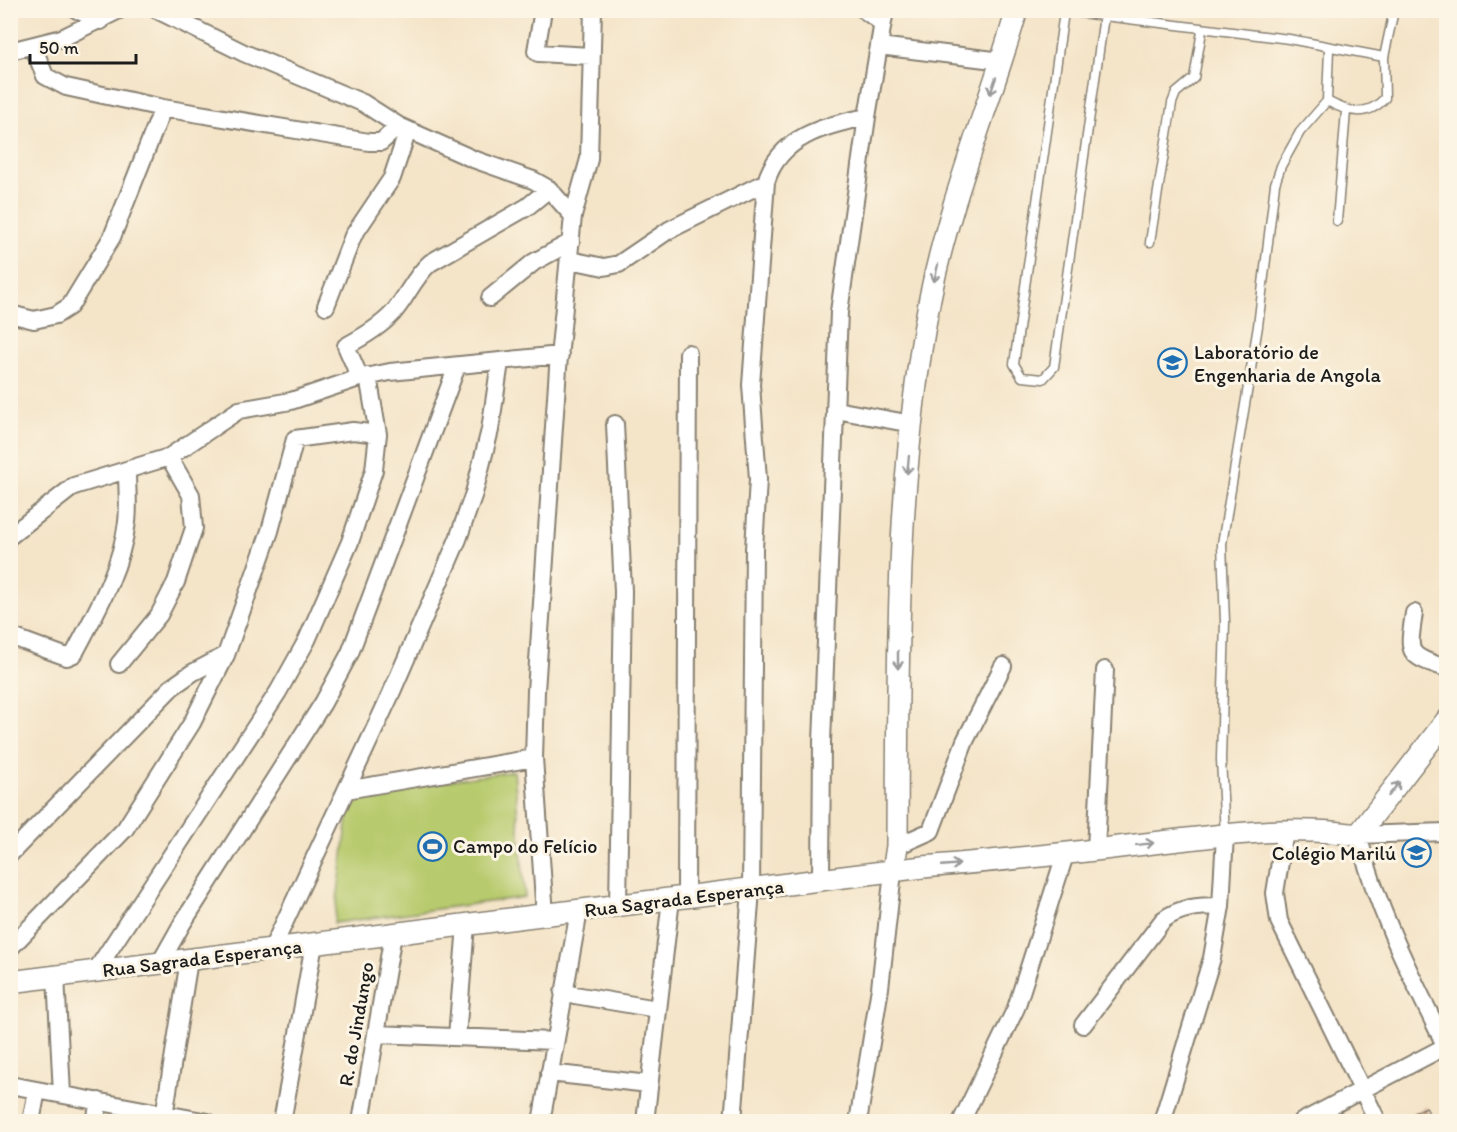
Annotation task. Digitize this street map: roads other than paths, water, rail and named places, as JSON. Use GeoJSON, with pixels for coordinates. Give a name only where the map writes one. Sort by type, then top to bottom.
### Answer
{"type":"FeatureCollection","features":[{"type":"Feature","properties":{"kind":"street"},"geometry":{"type":"LineString","coordinates":[[77,10],[101,21]]}},
{"type":"Feature","properties":{"kind":"street"},"geometry":{"type":"LineString","coordinates":[[10,51],[62,38],[101,21],[119,10]]}},
{"type":"Feature","properties":{"kind":"street"},"geometry":{"type":"LineString","coordinates":[[157,10],[244,53],[363,104],[403,128],[473,159],[533,180],[549,189],[573,216]]}},
{"type":"Feature","properties":{"kind":"street"},"geometry":{"type":"LineString","coordinates":[[543,10],[536,51],[538,53],[591,56]]}},
{"type":"Feature","properties":{"kind":"street"},"geometry":{"type":"LineString","coordinates":[[544,915],[534,758],[537,667],[560,355],[573,216],[589,159],[593,10]]}},
{"type":"Feature","properties":{"kind":"street"},"geometry":{"type":"LineString","coordinates":[[821,881],[822,742],[839,312],[884,17],[864,10]]}},
{"type":"Feature","properties":{"kind":"street"},"geometry":{"type":"LineString","coordinates":[[858,1122],[880,988],[897,846],[899,618],[912,424],[930,298],[944,241],[1017,10]]}},
{"type":"Feature","properties":{"kind":"street"},"geometry":{"type":"LineString","coordinates":[[33,46],[45,76],[66,87],[163,108],[369,142],[381,142],[403,128]]}},
{"type":"Feature","properties":{"kind":"street"},"geometry":{"type":"LineString","coordinates":[[879,46],[1002,61]]}},
{"type":"Feature","properties":{"kind":"street"},"geometry":{"type":"LineString","coordinates":[[10,315],[34,320],[56,315],[70,306],[112,237],[163,108]]}},
{"type":"Feature","properties":{"kind":"street"},"geometry":{"type":"LineString","coordinates":[[733,1122],[752,890],[754,549],[758,479],[751,385],[766,182],[770,167],[792,143],[809,132],[867,117]]}},
{"type":"Feature","properties":{"kind":"street"},"geometry":{"type":"LineString","coordinates":[[326,306],[353,236],[392,178],[403,128]]}},
{"type":"Feature","properties":{"kind":"street"},"geometry":{"type":"LineString","coordinates":[[570,260],[604,267],[619,264],[669,230],[766,182]]}},
{"type":"Feature","properties":{"kind":"street"},"geometry":{"type":"LineString","coordinates":[[94,972],[278,692],[307,640],[350,542],[374,470],[378,434],[364,377],[346,346],[370,332],[393,312],[420,272],[430,263],[526,207],[549,189]]}},
{"type":"Feature","properties":{"kind":"street"},"geometry":{"type":"LineString","coordinates":[[490,298],[534,262],[571,242]]}},
{"type":"Feature","properties":{"kind":"street"},"geometry":{"type":"LineString","coordinates":[[645,1122],[657,1009],[679,899],[688,353]]}},
{"type":"Feature","properties":{"kind":"street"},"geometry":{"type":"LineString","coordinates":[[10,536],[74,486],[169,457],[238,410],[291,401],[364,377],[560,355]]}},
{"type":"Feature","properties":{"kind":"street"},"geometry":{"type":"LineString","coordinates":[[272,950],[458,539],[474,493],[490,430],[500,362]]}},
{"type":"Feature","properties":{"kind":"street"},"geometry":{"type":"LineString","coordinates":[[160,963],[182,924],[323,703],[350,653],[457,366]]}},
{"type":"Feature","properties":{"kind":"street"},"geometry":{"type":"LineString","coordinates":[[836,410],[912,424]]}},
{"type":"Feature","properties":{"kind":"street"},"geometry":{"type":"LineString","coordinates":[[615,424],[623,591],[618,906]]}},
{"type":"Feature","properties":{"kind":"street"},"geometry":{"type":"LineString","coordinates":[[10,948],[124,829],[192,723],[226,655],[270,531],[295,439],[353,431],[378,434]]}},
{"type":"Feature","properties":{"kind":"street"},"geometry":{"type":"LineString","coordinates":[[118,664],[159,615],[176,582],[194,528],[191,495],[169,457]]}},
{"type":"Feature","properties":{"kind":"street"},"geometry":{"type":"LineString","coordinates":[[10,636],[67,657],[74,654],[110,585],[118,560],[126,525],[127,471]]}},
{"type":"Feature","properties":{"kind":"street"},"geometry":{"type":"LineString","coordinates":[[1414,613],[1410,642],[1412,651],[1417,658],[1446,668]]}},
{"type":"Feature","properties":{"kind":"street"},"geometry":{"type":"LineString","coordinates":[[10,854],[172,687],[192,673],[226,655]]}},
{"type":"Feature","properties":{"kind":"street"},"geometry":{"type":"LineString","coordinates":[[897,846],[931,831],[966,741],[1003,666]]}},
{"type":"Feature","properties":{"kind":"street"},"geometry":{"type":"LineString","coordinates":[[1096,850],[1105,670]]}},
{"type":"Feature","properties":{"kind":"street"},"geometry":{"type":"LineString","coordinates":[[1358,835],[1446,721]]}},
{"type":"Feature","properties":{"kind":"street"},"geometry":{"type":"LineString","coordinates":[[346,790],[534,758]]}},
{"type":"Feature","properties":{"kind":"street","name":"Rua Sagrada Esperança"},"geometry":{"type":"LineString","coordinates":[[10,982],[893,872],[1065,855],[1226,835],[1323,830],[1358,835]]}},
{"type":"Feature","properties":{"kind":"street"},"geometry":{"type":"LineString","coordinates":[[1285,831],[1275,893],[1279,921],[1378,1122]]}},
{"type":"Feature","properties":{"kind":"street"},"geometry":{"type":"LineString","coordinates":[[1358,835],[1446,832]]}},
{"type":"Feature","properties":{"kind":"street"},"geometry":{"type":"LineString","coordinates":[[1162,1122],[1212,958],[1221,906],[1226,835]]}},
{"type":"Feature","properties":{"kind":"street"},"geometry":{"type":"LineString","coordinates":[[1301,1122],[1446,1046],[1390,932],[1358,835]]}},
{"type":"Feature","properties":{"kind":"street"},"geometry":{"type":"LineString","coordinates":[[961,1122],[1016,1008],[1065,855]]}},
{"type":"Feature","properties":{"kind":"street"},"geometry":{"type":"LineString","coordinates":[[1083,1025],[1163,920],[1173,912],[1197,906],[1221,906]]}},
{"type":"Feature","properties":{"kind":"street"},"geometry":{"type":"LineString","coordinates":[[541,1122],[579,911]]}},
{"type":"Feature","properties":{"kind":"street"},"geometry":{"type":"LineString","coordinates":[[457,1037],[466,925]]}},
{"type":"Feature","properties":{"kind":"street","name":"R. do Jindungo"},"geometry":{"type":"LineString","coordinates":[[361,1122],[393,934]]}},
{"type":"Feature","properties":{"kind":"street"},"geometry":{"type":"LineString","coordinates":[[282,1122],[314,944]]}},
{"type":"Feature","properties":{"kind":"street"},"geometry":{"type":"LineString","coordinates":[[164,1117],[189,960]]}},
{"type":"Feature","properties":{"kind":"street"},"geometry":{"type":"LineString","coordinates":[[56,976],[62,1094]]}},
{"type":"Feature","properties":{"kind":"street"},"geometry":{"type":"LineString","coordinates":[[563,993],[657,1009]]}},
{"type":"Feature","properties":{"kind":"street"},"geometry":{"type":"LineString","coordinates":[[376,1034],[555,1041]]}},
{"type":"Feature","properties":{"kind":"street"},"geometry":{"type":"LineString","coordinates":[[549,1073],[649,1084]]}},
{"type":"Feature","properties":{"kind":"street"},"geometry":{"type":"LineString","coordinates":[[10,1085],[99,1101],[164,1117],[208,1122]]}},
{"type":"Feature","properties":{"kind":"street"},"geometry":{"type":"LineString","coordinates":[[32,1122],[37,1090]]}},
{"type":"Feature","properties":{"kind":"street"},"geometry":{"type":"LineString","coordinates":[[95,1122],[99,1101]]}},
{"type":"Feature","properties":{"kind":"lane"},"geometry":{"type":"LineString","coordinates":[[1327,101],[1346,111],[1370,111],[1384,98],[1384,57],[1394,10]]}},
{"type":"Feature","properties":{"kind":"lane"},"geometry":{"type":"LineString","coordinates":[[1104,16],[1054,368],[1043,379],[1022,377],[1014,364],[1060,11],[1104,16],[1117,14],[1202,30],[1289,39],[1329,49],[1384,57]]}},
{"type":"Feature","properties":{"kind":"lane"},"geometry":{"type":"LineString","coordinates":[[1150,242],[1172,103],[1176,93],[1194,78],[1202,30]]}},
{"type":"Feature","properties":{"kind":"lane"},"geometry":{"type":"LineString","coordinates":[[1226,835],[1221,759],[1225,622],[1222,544],[1258,326],[1275,184],[1281,166],[1300,132],[1327,101],[1329,49]]}},
{"type":"Feature","properties":{"kind":"lane"},"geometry":{"type":"LineString","coordinates":[[1337,221],[1346,111]]}},
{"type":"Feature","properties":{"kind":"place","name":"Laboratório de Engenharia de Angola"},"geometry":{"type":"Point","coordinates":[1173,363]}},
{"type":"Feature","properties":{"kind":"place","name":"Campo do Felício"},"geometry":{"type":"Point","coordinates":[432,846]}},
{"type":"Feature","properties":{"kind":"place","name":"Colégio Marilú"},"geometry":{"type":"Point","coordinates":[1417,853]}}]}
